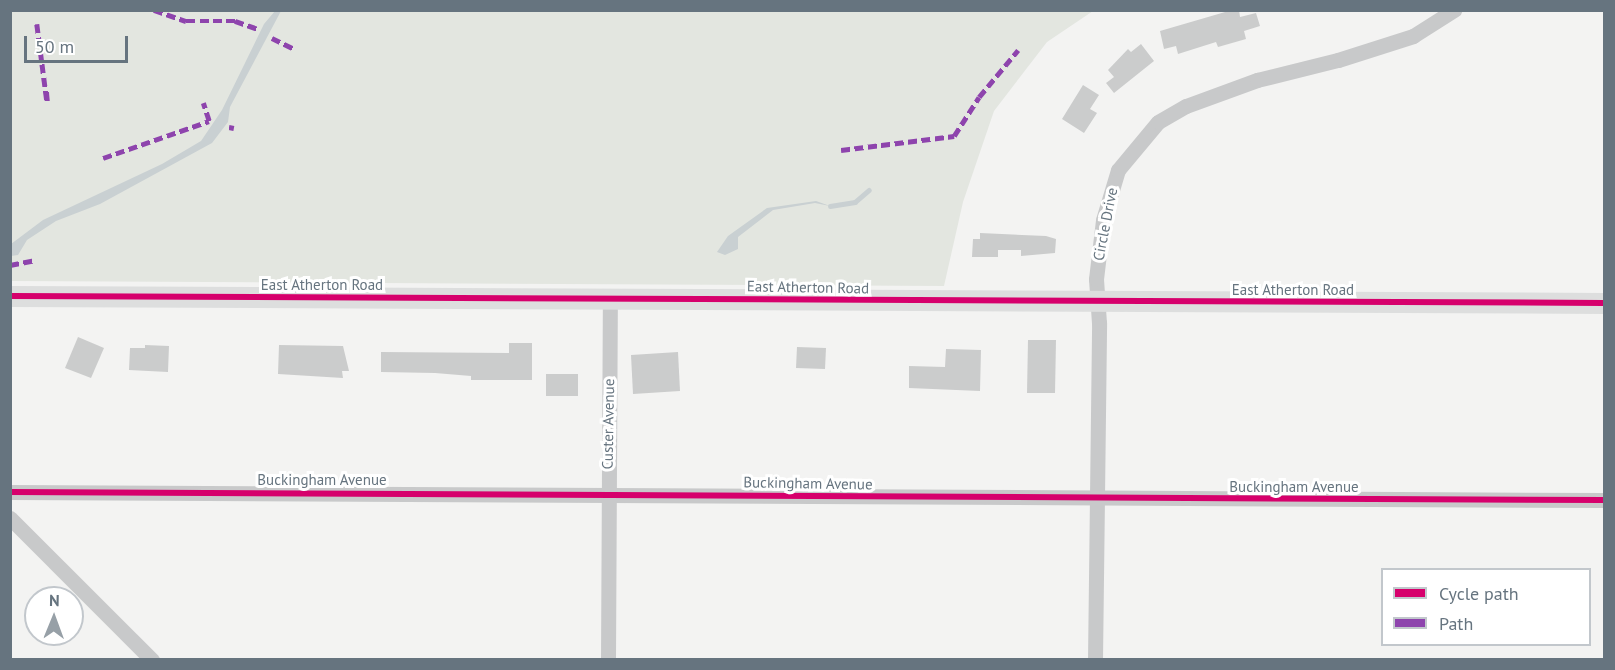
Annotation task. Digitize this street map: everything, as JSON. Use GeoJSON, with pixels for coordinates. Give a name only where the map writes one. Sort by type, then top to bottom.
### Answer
{"type":"FeatureCollection","features":[{"type":"Feature","properties":{"kind":"street","name":"Circle Drive"},"geometry":{"type":"LineString","coordinates":[[1095,660],[1095,498],[1099,302],[1096,279],[1109,192],[1128,154],[1158,122],[1186,106],[1257,80],[1338,60],[1413,36],[1454,10]]}},
{"type":"Feature","properties":{"kind":"street","name":"East Atherton Road"},"geometry":{"type":"LineString","coordinates":[[10,296],[1605,303]]}},
{"type":"Feature","properties":{"kind":"street","name":"Custer Avenue"},"geometry":{"type":"LineString","coordinates":[[608,660],[606,493],[610,297]]}},
{"type":"Feature","properties":{"kind":"street","name":"Buckingham Avenue"},"geometry":{"type":"LineString","coordinates":[[10,492],[606,493],[1605,500]]}},
{"type":"Feature","properties":{"kind":"street"},"geometry":{"type":"LineString","coordinates":[[10,518],[152,660]]}},
{"type":"Feature","properties":{"kind":"shaded area"},"geometry":{"type":"Polygon","coordinates":[[[11,11],[1093,11],[1047,42],[994,111],[963,202],[944,286],[11,281],[11,11]]]}},
{"type":"Feature","properties":{"kind":"shaded area"},"geometry":{"type":"Polygon","coordinates":[[[275,11],[281,11],[230,107],[228,122],[212,143],[100,204],[56,221],[27,240],[18,255],[11,256],[11,244],[43,220],[162,164],[201,141],[222,110],[264,24],[275,11]]]}},
{"type":"Feature","properties":{"kind":"shaded area"},"geometry":{"type":"Polygon","coordinates":[[[816,201],[830,206],[815,203],[773,210],[738,237],[738,249],[725,255],[717,252],[728,236],[767,208],[816,201]]]}},
{"type":"Feature","properties":{"kind":"building"},"geometry":{"type":"Polygon","coordinates":[[[1239,10],[1240,17],[1256,13],[1260,26],[1244,31],[1246,39],[1218,47],[1216,42],[1178,54],[1176,46],[1164,49],[1160,31],[1239,10]]]}},
{"type":"Feature","properties":{"kind":"building"},"geometry":{"type":"Polygon","coordinates":[[[1141,44],[1154,61],[1114,93],[1106,83],[1114,77],[1108,70],[1128,49],[1131,52],[1141,44]]]}},
{"type":"Feature","properties":{"kind":"building"},"geometry":{"type":"Polygon","coordinates":[[[1083,85],[1099,95],[1090,109],[1097,113],[1084,133],[1062,119],[1083,85]]]}},
{"type":"Feature","properties":{"kind":"building"},"geometry":{"type":"Polygon","coordinates":[[[980,233],[1046,236],[1056,239],[1055,253],[1021,256],[1021,250],[998,250],[998,257],[972,257],[973,239],[980,239],[980,233]]]}},
{"type":"Feature","properties":{"kind":"building"},"geometry":{"type":"Polygon","coordinates":[[[78,337],[104,348],[91,378],[65,368],[78,337]]]}},
{"type":"Feature","properties":{"kind":"building"},"geometry":{"type":"Polygon","coordinates":[[[1028,340],[1056,340],[1055,393],[1027,393],[1028,340]]]}},
{"type":"Feature","properties":{"kind":"building"},"geometry":{"type":"Polygon","coordinates":[[[509,343],[532,343],[532,380],[471,380],[471,376],[381,372],[381,352],[509,353],[509,343]]]}},
{"type":"Feature","properties":{"kind":"building"},"geometry":{"type":"Polygon","coordinates":[[[145,345],[169,346],[168,372],[129,370],[130,348],[145,348],[145,345]]]}},
{"type":"Feature","properties":{"kind":"building"},"geometry":{"type":"Polygon","coordinates":[[[279,345],[343,346],[349,371],[342,371],[343,378],[278,374],[279,345]]]}},
{"type":"Feature","properties":{"kind":"building"},"geometry":{"type":"Polygon","coordinates":[[[797,347],[826,348],[825,369],[796,368],[797,347]]]}},
{"type":"Feature","properties":{"kind":"building"},"geometry":{"type":"Polygon","coordinates":[[[946,349],[981,350],[980,391],[909,388],[909,366],[945,367],[946,349]]]}},
{"type":"Feature","properties":{"kind":"building"},"geometry":{"type":"Polygon","coordinates":[[[678,352],[680,391],[633,394],[631,355],[678,352]]]}},
{"type":"Feature","properties":{"kind":"building"},"geometry":{"type":"Polygon","coordinates":[[[546,374],[578,374],[578,396],[546,396],[546,374]]]}},
{"type":"Feature","properties":{"kind":"waterway"},"geometry":{"type":"LineString","coordinates":[[830,206],[855,202],[869,190]]}},
{"type":"Feature","properties":{"kind":"marked path"},"geometry":{"type":"LineString","coordinates":[[154,10],[186,21],[235,21],[258,29]]}},
{"type":"Feature","properties":{"kind":"marked path"},"geometry":{"type":"LineString","coordinates":[[37,24],[47,101],[46,90]]}},
{"type":"Feature","properties":{"kind":"marked path"},"geometry":{"type":"LineString","coordinates":[[272,38],[295,49]]}},
{"type":"Feature","properties":{"kind":"marked path"},"geometry":{"type":"LineString","coordinates":[[841,150],[954,136],[979,97],[1018,50]]}},
{"type":"Feature","properties":{"kind":"marked path"},"geometry":{"type":"LineString","coordinates":[[103,158],[209,121],[203,103]]}},
{"type":"Feature","properties":{"kind":"marked path"},"geometry":{"type":"LineString","coordinates":[[229,127],[234,128]]}},
{"type":"Feature","properties":{"kind":"marked path"},"geometry":{"type":"LineString","coordinates":[[10,265],[35,260]]}},
{"type":"Feature","properties":{"kind":"cycle path"},"geometry":{"type":"LineString","coordinates":[[10,296],[1604,303]]}},
{"type":"Feature","properties":{"kind":"cycle path"},"geometry":{"type":"LineString","coordinates":[[10,492],[1604,500]]}}]}
